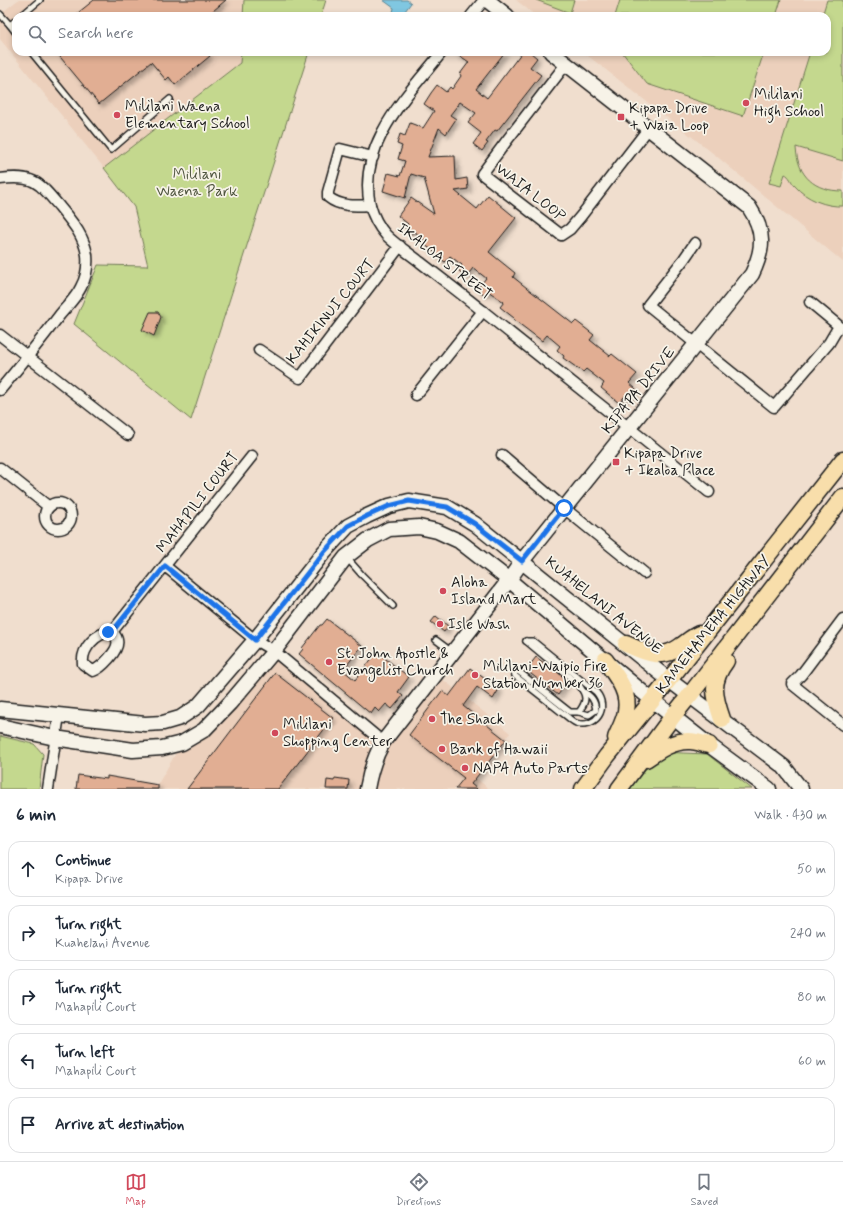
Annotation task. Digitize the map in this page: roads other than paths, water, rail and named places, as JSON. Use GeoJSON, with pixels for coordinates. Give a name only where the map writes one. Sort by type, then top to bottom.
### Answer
{"type":"FeatureCollection","features":[{"type":"Feature","properties":{"kind":"main road","name":"KAMEHAMEHA HIGHWAY"},"geometry":{"type":"LineString","coordinates":[[583,789],[607,756],[670,680],[710,627],[843,460]]}},
{"type":"Feature","properties":{"kind":"main road","name":"KAMEHAMEHA HIGHWAY"},"geometry":{"type":"LineString","coordinates":[[619,789],[673,716],[843,497]]}},
{"type":"Feature","properties":{"kind":"main road"},"geometry":{"type":"LineString","coordinates":[[722,719],[715,696],[715,684],[719,670],[757,621],[769,593]]}},
{"type":"Feature","properties":{"kind":"main road"},"geometry":{"type":"LineString","coordinates":[[626,644],[649,654],[660,655],[681,647],[690,639],[710,627]]}},
{"type":"Feature","properties":{"kind":"main road"},"geometry":{"type":"LineString","coordinates":[[605,660],[622,686],[626,698],[626,712],[607,756]]}},
{"type":"Feature","properties":{"kind":"main road"},"geometry":{"type":"LineString","coordinates":[[638,764],[656,752],[676,742],[690,741],[709,745]]}},
{"type":"Feature","properties":{"kind":"street"},"geometry":{"type":"LineString","coordinates":[[476,12],[486,0],[502,12]]}},
{"type":"Feature","properties":{"kind":"street","name":"IKALOA STREET"},"geometry":{"type":"LineString","coordinates":[[439,56],[388,122],[372,156],[368,176],[370,205],[378,225],[400,246],[709,492]]}},
{"type":"Feature","properties":{"kind":"street","name":"KIPAPA DRIVE"},"geometry":{"type":"LineString","coordinates":[[368,789],[370,771],[376,753],[383,742],[509,580],[522,561],[752,274],[759,260],[762,244],[761,237],[756,218],[749,207],[556,56]]}},
{"type":"Feature","properties":{"kind":"street","name":"WAIA LOOP"},"geometry":{"type":"LineString","coordinates":[[566,64],[482,174],[562,235],[570,229],[581,216],[648,129]]}},
{"type":"Feature","properties":{"kind":"street"},"geometry":{"type":"LineString","coordinates":[[370,205],[353,206],[333,202],[328,197],[328,192],[340,150],[372,156]]}},
{"type":"Feature","properties":{"kind":"street"},"geometry":{"type":"LineString","coordinates":[[0,179],[13,177],[25,178],[36,182],[46,190],[80,232],[87,256],[87,272],[81,288],[0,390]]}},
{"type":"Feature","properties":{"kind":"street"},"geometry":{"type":"LineString","coordinates":[[695,243],[648,305],[774,407],[829,343],[839,326],[810,302]]}},
{"type":"Feature","properties":{"kind":"street","name":"KAHIKINUI COURT"},"geometry":{"type":"LineString","coordinates":[[259,350],[300,378],[400,246]]}},
{"type":"Feature","properties":{"kind":"street"},"geometry":{"type":"LineString","coordinates":[[416,395],[483,311]]}},
{"type":"Feature","properties":{"kind":"street"},"geometry":{"type":"LineString","coordinates":[[0,335],[128,435]]}},
{"type":"Feature","properties":{"kind":"street"},"geometry":{"type":"LineString","coordinates":[[502,455],[644,573]]}},
{"type":"Feature","properties":{"kind":"street","name":"MAHAPILI COURT"},"geometry":{"type":"LineString","coordinates":[[112,632],[252,456]]}},
{"type":"Feature","properties":{"kind":"street"},"geometry":{"type":"LineString","coordinates":[[0,468],[49,507]]}},
{"type":"Feature","properties":{"kind":"street","name":"KUAHELANI AVENUE"},"geometry":{"type":"LineString","coordinates":[[0,709],[146,724],[163,723],[180,718],[198,706],[255,640],[324,552],[348,526],[389,506],[409,501],[447,507],[475,524],[670,680],[784,767],[801,789]]}},
{"type":"Feature","properties":{"kind":"street"},"geometry":{"type":"LineString","coordinates":[[0,726],[55,738],[133,750],[162,748],[182,742],[204,730],[230,703],[274,651],[346,557],[368,540],[389,529],[419,527],[437,531],[459,541],[509,580],[652,700],[768,789]]}},
{"type":"Feature","properties":{"kind":"street","name":"MAHAPILI COURT"},"geometry":{"type":"LineString","coordinates":[[165,566],[255,640],[274,651],[383,742]]}},
{"type":"Feature","properties":{"kind":"street"},"geometry":{"type":"LineString","coordinates":[[843,619],[801,675],[792,684],[843,724]]}},
{"type":"Feature","properties":{"kind":"street"},"geometry":{"type":"LineString","coordinates":[[48,789],[59,714]]}},
{"type":"Feature","properties":{"kind":"lane"},"geometry":{"type":"LineString","coordinates":[[26,12],[40,0]]}},
{"type":"Feature","properties":{"kind":"lane"},"geometry":{"type":"LineString","coordinates":[[0,14],[12,28]]}},
{"type":"Feature","properties":{"kind":"lane"},"geometry":{"type":"LineString","coordinates":[[35,56],[111,150],[170,99]]}},
{"type":"Feature","properties":{"kind":"lane"},"geometry":{"type":"LineString","coordinates":[[346,557],[362,576],[393,606]]}},
{"type":"Feature","properties":{"kind":"lane"},"geometry":{"type":"LineString","coordinates":[[436,640],[452,653]]}},
{"type":"Feature","properties":{"kind":"lane"},"geometry":{"type":"LineString","coordinates":[[526,641],[533,641],[596,692],[601,698],[602,710],[600,716],[590,722],[575,723],[515,676],[513,667],[570,712],[579,712],[589,715],[596,710],[595,701],[584,691],[579,685],[526,641]]}},
{"type":"Feature","properties":{"kind":"lane"},"geometry":{"type":"LineString","coordinates":[[579,712],[584,706],[584,691]]}},
{"type":"Feature","properties":{"kind":"water"},"geometry":{"type":"Polygon","coordinates":[[[383,0],[407,0],[411,3],[404,12],[393,12],[394,8],[383,0]]]}},
{"type":"Feature","properties":{"kind":"place","name":"Mililani High School"},"geometry":{"type":"Point","coordinates":[746,103]}},
{"type":"Feature","properties":{"kind":"place","name":"Mililani Waena Elementary School"},"geometry":{"type":"Point","coordinates":[117,115]}},
{"type":"Feature","properties":{"kind":"place","name":"Kipapa Drive + Waia Loop"},"geometry":{"type":"Point","coordinates":[621,117]}},
{"type":"Feature","properties":{"kind":"place","name":"Kipapa Drive + Ikaloa Place"},"geometry":{"type":"Point","coordinates":[616,462]}},
{"type":"Feature","properties":{"kind":"place","name":"Aloha Island Mart"},"geometry":{"type":"Point","coordinates":[443,591]}},
{"type":"Feature","properties":{"kind":"place","name":"Isle Wash"},"geometry":{"type":"Point","coordinates":[440,624]}},
{"type":"Feature","properties":{"kind":"place","name":"St. John Apostle & Evangelist Church"},"geometry":{"type":"Point","coordinates":[329,662]}},
{"type":"Feature","properties":{"kind":"place","name":"Mililani-Waipio Fire Station Number 36"},"geometry":{"type":"Point","coordinates":[475,675]}},
{"type":"Feature","properties":{"kind":"place","name":"The Shack"},"geometry":{"type":"Point","coordinates":[432,719]}},
{"type":"Feature","properties":{"kind":"place","name":"Mililani Shopping Center"},"geometry":{"type":"Point","coordinates":[275,733]}},
{"type":"Feature","properties":{"kind":"place","name":"Bank of Hawaii"},"geometry":{"type":"Point","coordinates":[442,749]}},
{"type":"Feature","properties":{"kind":"place","name":"NAPA Auto Parts"},"geometry":{"type":"Point","coordinates":[465,768]}},
{"type":"Feature","properties":{"kind":"park label","name":"Mililani Waena Park"},"geometry":{"type":"Point","coordinates":[197,182]}}]}
